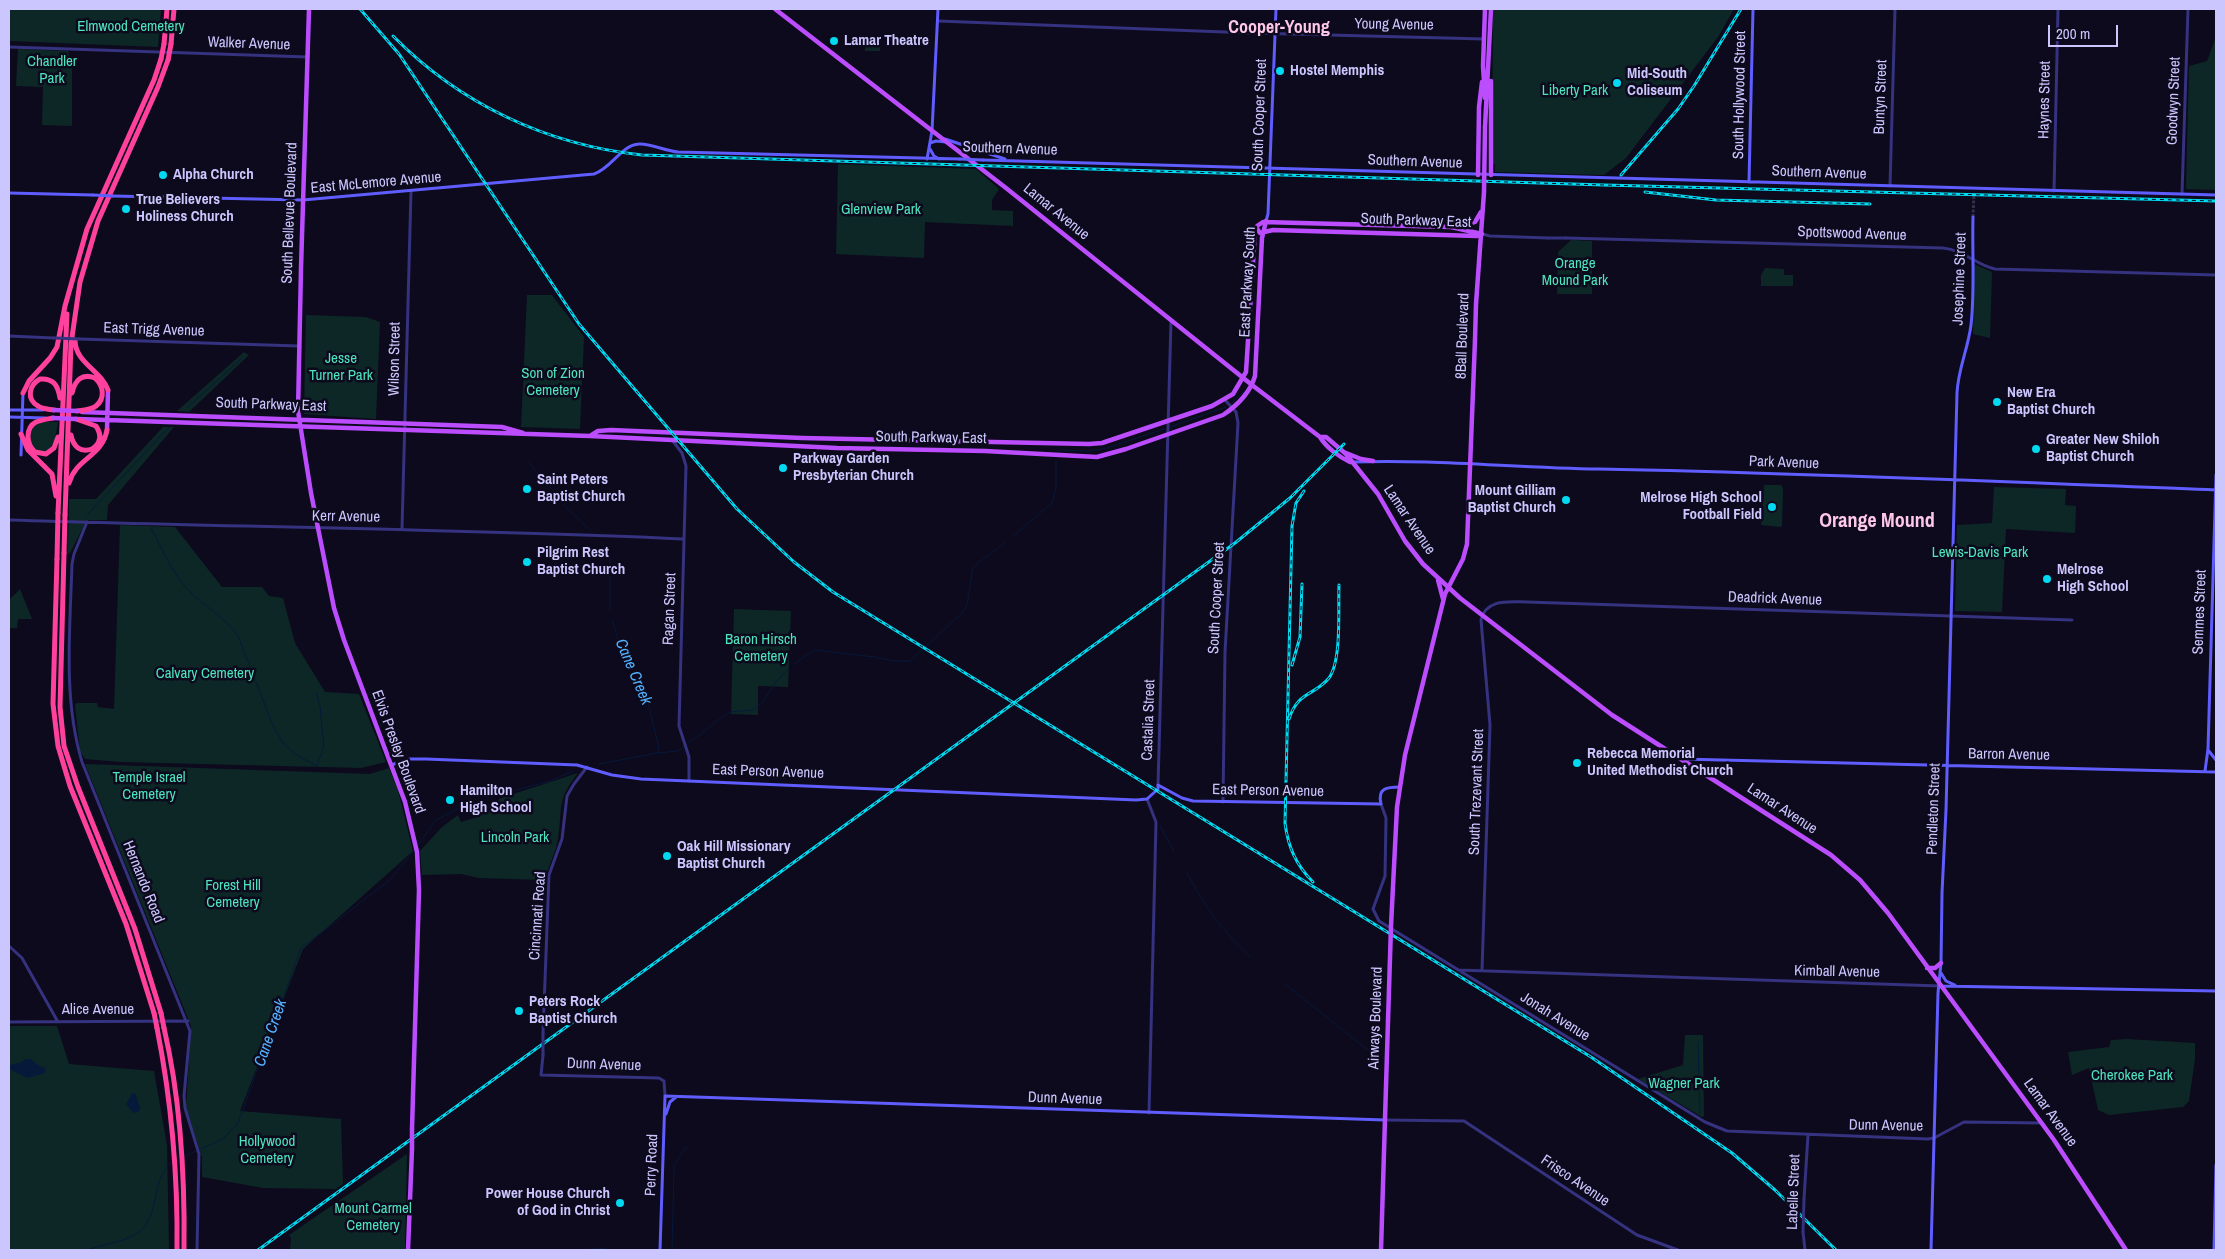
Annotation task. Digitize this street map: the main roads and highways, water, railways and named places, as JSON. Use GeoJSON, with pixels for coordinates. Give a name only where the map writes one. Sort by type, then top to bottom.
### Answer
{"type":"FeatureCollection","features":[{"type":"Feature","properties":{"kind":"highway"},"geometry":{"type":"LineString","coordinates":[[23,394],[31,378],[55,350],[81,249],[95,209],[151,87],[161,59],[167,9]]}},
{"type":"Feature","properties":{"kind":"highway"},"geometry":{"type":"LineString","coordinates":[[174,9],[168,60],[158,87],[94,231],[80,282],[73,325],[65,515],[60,707],[64,746],[76,782],[135,929],[161,1013],[174,1080],[182,1152],[184,1250]]}},
{"type":"Feature","properties":{"kind":"highway"},"geometry":{"type":"LineString","coordinates":[[71,288],[65,330],[56,559],[53,704],[58,746],[70,786],[126,924],[154,1013],[169,1090],[176,1154],[177,1250]]}},
{"type":"Feature","properties":{"kind":"highway"},"geometry":{"type":"LineString","coordinates":[[73,325],[77,352],[82,360],[102,377],[108,390]]}},
{"type":"Feature","properties":{"kind":"highway"},"geometry":{"type":"LineString","coordinates":[[70,398],[75,383],[81,378],[91,376],[100,383],[102,394],[99,403],[91,409],[77,411]]}},
{"type":"Feature","properties":{"kind":"highway"},"geometry":{"type":"LineString","coordinates":[[54,410],[40,407],[32,401],[30,393],[34,384],[40,380],[51,380],[58,388],[62,402]]}},
{"type":"Feature","properties":{"kind":"highway"},"geometry":{"type":"LineString","coordinates":[[53,418],[36,422],[30,428],[28,439],[33,450],[44,454],[53,450],[61,424]]}},
{"type":"Feature","properties":{"kind":"highway"},"geometry":{"type":"LineString","coordinates":[[69,424],[72,442],[78,448],[89,450],[96,447],[100,438],[98,429],[91,423],[76,418]]}},
{"type":"Feature","properties":{"kind":"highway"},"geometry":{"type":"LineString","coordinates":[[66,494],[74,470],[100,448],[108,430]]}},
{"type":"Feature","properties":{"kind":"highway"},"geometry":{"type":"LineString","coordinates":[[22,434],[28,450],[47,468],[54,478],[58,514]]}},
{"type":"Feature","properties":{"kind":"main road","name":"South Bellevue Boulevard"},"geometry":{"type":"LineString","coordinates":[[300,419],[299,346],[309,9]]}},
{"type":"Feature","properties":{"kind":"main road","name":"Lamar Avenue"},"geometry":{"type":"LineString","coordinates":[[775,9],[943,138],[1171,321],[1320,437],[1336,454],[1351,462]]}},
{"type":"Feature","properties":{"kind":"main road"},"geometry":{"type":"LineString","coordinates":[[927,159],[932,131],[938,9]]}},
{"type":"Feature","properties":{"kind":"main road","name":"South Cooper Street"},"geometry":{"type":"LineString","coordinates":[[1266,221],[1268,214],[1276,9]]}},
{"type":"Feature","properties":{"kind":"main road"},"geometry":{"type":"LineString","coordinates":[[1478,175],[1479,107],[1485,9]]}},
{"type":"Feature","properties":{"kind":"main road"},"geometry":{"type":"LineString","coordinates":[[1491,9],[1491,175]]}},
{"type":"Feature","properties":{"kind":"main road","name":"South Hollywood Street"},"geometry":{"type":"LineString","coordinates":[[1749,182],[1753,9]]}},
{"type":"Feature","properties":{"kind":"main road"},"geometry":{"type":"LineString","coordinates":[[1482,234],[1490,61]]}},
{"type":"Feature","properties":{"kind":"main road"},"geometry":{"type":"LineString","coordinates":[[1483,66],[1486,126]]}},
{"type":"Feature","properties":{"kind":"main road"},"geometry":{"type":"LineString","coordinates":[[943,138],[1008,160]]}},
{"type":"Feature","properties":{"kind":"main road"},"geometry":{"type":"LineString","coordinates":[[930,143],[940,141],[949,143]]}},
{"type":"Feature","properties":{"kind":"main road","name":"Southern Avenue"},"geometry":{"type":"LineString","coordinates":[[618,157],[626,149],[638,144],[678,152],[1890,186],[1974,191],[2216,195]]}},
{"type":"Feature","properties":{"kind":"main road"},"geometry":{"type":"LineString","coordinates":[[929,148],[934,156],[939,159]]}},
{"type":"Feature","properties":{"kind":"main road","name":"East McLemore Avenue"},"geometry":{"type":"LineString","coordinates":[[9,193],[303,200],[594,174],[606,169],[618,157]]}},
{"type":"Feature","properties":{"kind":"main road"},"geometry":{"type":"LineString","coordinates":[[1459,228],[1475,222],[1483,208]]}},
{"type":"Feature","properties":{"kind":"main road","name":"Josephine Street"},"geometry":{"type":"LineString","coordinates":[[1960,369],[1972,323],[1974,217]]}},
{"type":"Feature","properties":{"kind":"main road","name":"South Parkway East"},"geometry":{"type":"LineString","coordinates":[[1266,221],[1459,228],[1482,234]]}},
{"type":"Feature","properties":{"kind":"main road","name":"East Parkway South"},"geometry":{"type":"LineString","coordinates":[[1243,378],[1248,360],[1256,228],[1266,221]]}},
{"type":"Feature","properties":{"kind":"main road","name":"East Parkway South"},"geometry":{"type":"LineString","coordinates":[[1252,385],[1255,376],[1263,232],[1266,221]]}},
{"type":"Feature","properties":{"kind":"main road"},"geometry":{"type":"LineString","coordinates":[[1394,225],[1394,233]]}},
{"type":"Feature","properties":{"kind":"main road"},"geometry":{"type":"LineString","coordinates":[[1256,228],[1258,232],[1263,232]]}},
{"type":"Feature","properties":{"kind":"main road","name":"South Parkway East"},"geometry":{"type":"LineString","coordinates":[[1263,232],[1273,230],[1476,236],[1482,234]]}},
{"type":"Feature","properties":{"kind":"main road","name":"8Ball Boulevard"},"geometry":{"type":"LineString","coordinates":[[1471,462],[1476,304],[1482,234]]}},
{"type":"Feature","properties":{"kind":"main road","name":"Pendleton Street"},"geometry":{"type":"LineString","coordinates":[[1932,1250],[1957,393],[1960,369]]}},
{"type":"Feature","properties":{"kind":"main road","name":"South Parkway East"},"geometry":{"type":"LineString","coordinates":[[590,436],[598,431],[611,430],[856,439],[1102,443],[1225,400],[1240,385],[1243,378]]}},
{"type":"Feature","properties":{"kind":"main road"},"geometry":{"type":"LineString","coordinates":[[1240,385],[1247,392],[1260,391]]}},
{"type":"Feature","properties":{"kind":"main road","name":"South Parkway East"},"geometry":{"type":"LineString","coordinates":[[9,418],[22,416],[590,436],[837,448],[985,451],[1097,457],[1223,415],[1232,409],[1252,385]]}},
{"type":"Feature","properties":{"kind":"main road"},"geometry":{"type":"LineString","coordinates":[[108,390],[108,430]]}},
{"type":"Feature","properties":{"kind":"main road"},"geometry":{"type":"LineString","coordinates":[[21,455],[23,394]]}},
{"type":"Feature","properties":{"kind":"main road","name":"South Parkway East"},"geometry":{"type":"LineString","coordinates":[[9,410],[54,410],[504,427],[532,435]]}},
{"type":"Feature","properties":{"kind":"main road","name":"Elvis Presley Boulevard"},"geometry":{"type":"LineString","coordinates":[[300,419],[334,608],[344,640],[405,802],[417,852],[419,890],[408,1250]]}},
{"type":"Feature","properties":{"kind":"main road","name":"Lamar Avenue"},"geometry":{"type":"LineString","coordinates":[[1320,437],[1326,437],[1342,450],[1378,494],[1410,548],[1422,564],[1438,579],[1601,707],[1843,864],[1860,880],[1880,903],[2042,1123],[2126,1250]]}},
{"type":"Feature","properties":{"kind":"main road"},"geometry":{"type":"LineString","coordinates":[[1342,450],[1356,458],[1373,462]]}},
{"type":"Feature","properties":{"kind":"main road","name":"Park Avenue"},"geometry":{"type":"LineString","coordinates":[[1351,462],[1471,462],[1574,469],[1668,470],[2216,490]]}},
{"type":"Feature","properties":{"kind":"main road"},"geometry":{"type":"LineString","coordinates":[[1448,587],[1463,559],[1467,544],[1471,462]]}},
{"type":"Feature","properties":{"kind":"main road","name":"Semmes Street"},"geometry":{"type":"LineString","coordinates":[[2205,771],[2208,750],[2216,475]]}},
{"type":"Feature","properties":{"kind":"main road"},"geometry":{"type":"LineString","coordinates":[[1438,579],[1444,598],[1454,592]]}},
{"type":"Feature","properties":{"kind":"main road","name":"Airways Boulevard"},"geometry":{"type":"LineString","coordinates":[[1381,1250],[1393,856],[1405,755],[1448,587]]}},
{"type":"Feature","properties":{"kind":"main road"},"geometry":{"type":"LineString","coordinates":[[2208,750],[2216,760]]}},
{"type":"Feature","properties":{"kind":"main road","name":"East Person Avenue"},"geometry":{"type":"LineString","coordinates":[[391,765],[409,760],[426,759],[588,767],[612,775],[641,779],[1147,799],[1158,789],[1158,785],[1182,798],[1193,801],[1222,802],[1381,804],[1380,794],[1383,789],[1386,787],[1400,787]]}},
{"type":"Feature","properties":{"kind":"main road","name":"Barron Avenue"},"geometry":{"type":"LineString","coordinates":[[1680,759],[2216,772]]}},
{"type":"Feature","properties":{"kind":"main road"},"geometry":{"type":"LineString","coordinates":[[1927,968],[1934,968],[1941,962]]}},
{"type":"Feature","properties":{"kind":"main road"},"geometry":{"type":"LineString","coordinates":[[1940,970],[1944,979],[1958,986]]}},
{"type":"Feature","properties":{"kind":"main road","name":"Kimball Avenue"},"geometry":{"type":"LineString","coordinates":[[1940,986],[2216,990]]}},
{"type":"Feature","properties":{"kind":"main road","name":"Dunn Avenue"},"geometry":{"type":"LineString","coordinates":[[664,1096],[1385,1120]]}},
{"type":"Feature","properties":{"kind":"main road","name":"Perry Road"},"geometry":{"type":"LineString","coordinates":[[660,1250],[664,1096]]}},
{"type":"Feature","properties":{"kind":"main road"},"geometry":{"type":"LineString","coordinates":[[664,1121],[667,1106],[673,1099],[679,1096]]}},
{"type":"Feature","properties":{"kind":"main road"},"geometry":{"type":"LineString","coordinates":[[2214,1250],[2216,1165]]}},
{"type":"Feature","properties":{"kind":"water"},"geometry":{"type":"Polygon","coordinates":[[[26,1059],[31,1059],[39,1066],[45,1068],[45,1073],[27,1078],[9,1069],[12,1064],[20,1063],[26,1059]]]}},
{"type":"Feature","properties":{"kind":"water"},"geometry":{"type":"Polygon","coordinates":[[[135,1093],[140,1107],[139,1111],[133,1113],[126,1104],[132,1094],[135,1093]]]}},
{"type":"Feature","properties":{"kind":"waterway"},"geometry":{"type":"LineString","coordinates":[[188,407],[241,359]]}},
{"type":"Feature","properties":{"kind":"waterway"},"geometry":{"type":"LineString","coordinates":[[1231,404],[1243,392]]}},
{"type":"Feature","properties":{"kind":"waterway"},"geometry":{"type":"LineString","coordinates":[[1170,427],[1226,407]]}},
{"type":"Feature","properties":{"kind":"waterway"},"geometry":{"type":"LineString","coordinates":[[87,515],[169,427]]}},
{"type":"Feature","properties":{"kind":"waterway"},"geometry":{"type":"LineString","coordinates":[[1057,453],[1060,450],[1088,451],[1107,448],[1164,429]]}},
{"type":"Feature","properties":{"kind":"waterway","name":"Cane Creek"},"geometry":{"type":"LineString","coordinates":[[527,461],[560,498]]}},
{"type":"Feature","properties":{"kind":"waterway"},"geometry":{"type":"LineString","coordinates":[[1012,537],[1052,503],[1056,488],[1056,461]]}},
{"type":"Feature","properties":{"kind":"waterway","name":"Cane Creek"},"geometry":{"type":"LineString","coordinates":[[564,505],[591,531]]}},
{"type":"Feature","properties":{"kind":"waterway"},"geometry":{"type":"LineString","coordinates":[[151,528],[185,587],[228,624],[238,636],[274,728],[284,744],[298,756],[317,766],[324,747],[320,706],[316,692]]}},
{"type":"Feature","properties":{"kind":"waterway","name":"Cane Creek"},"geometry":{"type":"LineString","coordinates":[[601,542],[610,553],[610,610]]}},
{"type":"Feature","properties":{"kind":"waterway"},"geometry":{"type":"LineString","coordinates":[[793,665],[815,650],[893,661],[910,661],[962,613],[967,605],[973,567],[1006,542]]}},
{"type":"Feature","properties":{"kind":"waterway","name":"Cane Creek"},"geometry":{"type":"LineString","coordinates":[[599,764],[657,753],[659,748],[646,694],[620,646],[612,620]]}},
{"type":"Feature","properties":{"kind":"waterway"},"geometry":{"type":"LineString","coordinates":[[657,753],[678,751],[729,712],[753,710],[762,703],[776,682],[788,669]]}},
{"type":"Feature","properties":{"kind":"waterway","name":"Cane Creek"},"geometry":{"type":"LineString","coordinates":[[487,798],[550,781],[573,771]]}},
{"type":"Feature","properties":{"kind":"waterway","name":"Cane Creek"},"geometry":{"type":"LineString","coordinates":[[418,845],[436,820],[463,806]]}},
{"type":"Feature","properties":{"kind":"waterway"},"geometry":{"type":"LineString","coordinates":[[1160,826],[1174,851]]}},
{"type":"Feature","properties":{"kind":"waterway","name":"Cane Creek"},"geometry":{"type":"LineString","coordinates":[[185,1156],[223,1139],[238,1123],[301,948],[390,880],[414,850]]}},
{"type":"Feature","properties":{"kind":"waterway"},"geometry":{"type":"LineString","coordinates":[[1187,873],[1215,918],[1251,957]]}},
{"type":"Feature","properties":{"kind":"waterway"},"geometry":{"type":"LineString","coordinates":[[1284,983],[1373,1054]]}},
{"type":"Feature","properties":{"kind":"waterway"},"geometry":{"type":"LineString","coordinates":[[1698,1042],[1700,1114]]}},
{"type":"Feature","properties":{"kind":"waterway"},"geometry":{"type":"LineString","coordinates":[[672,1250],[674,1166],[685,1148],[689,1147]]}},
{"type":"Feature","properties":{"kind":"waterway","name":"Cane Creek"},"geometry":{"type":"LineString","coordinates":[[87,1250],[134,1235],[146,1225],[161,1177],[165,1169],[172,1162]]}},
{"type":"Feature","properties":{"kind":"waterway"},"geometry":{"type":"LineString","coordinates":[[585,1250],[597,1248],[614,1250]]}},
{"type":"Feature","properties":{"kind":"tunnel"},"geometry":{"type":"LineString","coordinates":[[1973,217],[1974,193]]}},
{"type":"Feature","properties":{"kind":"railway"},"geometry":{"type":"LineString","coordinates":[[360,9],[399,54],[579,324],[737,509],[794,562],[833,592],[1591,1057],[1732,1153],[1775,1190],[1836,1250]]}},
{"type":"Feature","properties":{"kind":"railway"},"geometry":{"type":"LineString","coordinates":[[1621,175],[1678,109],[1741,9]]}},
{"type":"Feature","properties":{"kind":"railway"},"geometry":{"type":"LineString","coordinates":[[393,36],[447,82],[476,101],[507,117],[539,131],[572,142],[642,155],[1604,185],[2216,201]]}},
{"type":"Feature","properties":{"kind":"railway"},"geometry":{"type":"LineString","coordinates":[[1645,192],[1716,200],[1870,204]]}},
{"type":"Feature","properties":{"kind":"railway"},"geometry":{"type":"LineString","coordinates":[[258,1250],[1235,543],[1290,498],[1344,444]]}},
{"type":"Feature","properties":{"kind":"railway"},"geometry":{"type":"LineString","coordinates":[[1304,491],[1296,503],[1292,526],[1285,823],[1288,840],[1294,855],[1302,869],[1313,882]]}},
{"type":"Feature","properties":{"kind":"railway"},"geometry":{"type":"LineString","coordinates":[[1292,665],[1300,637],[1302,584]]}},
{"type":"Feature","properties":{"kind":"railway"},"geometry":{"type":"LineString","coordinates":[[1289,719],[1297,703],[1323,684],[1333,670],[1338,647],[1339,585]]}},
{"type":"Feature","properties":{"kind":"place","name":"Lamar Theatre"},"geometry":{"type":"Point","coordinates":[834,41]}},
{"type":"Feature","properties":{"kind":"place","name":"Hostel Memphis"},"geometry":{"type":"Point","coordinates":[1280,71]}},
{"type":"Feature","properties":{"kind":"place","name":"Mid-South Coliseum"},"geometry":{"type":"Point","coordinates":[1617,83]}},
{"type":"Feature","properties":{"kind":"place","name":"Alpha Church"},"geometry":{"type":"Point","coordinates":[163,175]}},
{"type":"Feature","properties":{"kind":"place","name":"True Believers Holiness Church"},"geometry":{"type":"Point","coordinates":[126,209]}},
{"type":"Feature","properties":{"kind":"place","name":"New Era Baptist Church"},"geometry":{"type":"Point","coordinates":[1997,402]}},
{"type":"Feature","properties":{"kind":"place","name":"Greater New Shiloh Baptist Church"},"geometry":{"type":"Point","coordinates":[2036,449]}},
{"type":"Feature","properties":{"kind":"place","name":"Parkway Garden Presbyterian Church"},"geometry":{"type":"Point","coordinates":[783,468]}},
{"type":"Feature","properties":{"kind":"place","name":"Saint Peters Baptist Church"},"geometry":{"type":"Point","coordinates":[527,489]}},
{"type":"Feature","properties":{"kind":"place","name":"Mount Gilliam Baptist Church"},"geometry":{"type":"Point","coordinates":[1566,500]}},
{"type":"Feature","properties":{"kind":"place","name":"Melrose High School Football Field"},"geometry":{"type":"Point","coordinates":[1772,507]}},
{"type":"Feature","properties":{"kind":"place","name":"Pilgrim Rest Baptist Church"},"geometry":{"type":"Point","coordinates":[527,562]}},
{"type":"Feature","properties":{"kind":"place","name":"Melrose High School"},"geometry":{"type":"Point","coordinates":[2047,579]}},
{"type":"Feature","properties":{"kind":"place","name":"Rebecca Memorial United Methodist Church"},"geometry":{"type":"Point","coordinates":[1577,763]}},
{"type":"Feature","properties":{"kind":"place","name":"Hamilton High School"},"geometry":{"type":"Point","coordinates":[450,800]}},
{"type":"Feature","properties":{"kind":"place","name":"Oak Hill Missionary Baptist Church"},"geometry":{"type":"Point","coordinates":[667,856]}},
{"type":"Feature","properties":{"kind":"place","name":"Peters Rock Baptist Church"},"geometry":{"type":"Point","coordinates":[519,1011]}},
{"type":"Feature","properties":{"kind":"place","name":"Power House Church of God in Christ"},"geometry":{"type":"Point","coordinates":[620,1203]}},
{"type":"Feature","properties":{"kind":"district","name":"Cooper-Young"},"geometry":{"type":"Point","coordinates":[1279,28]}},
{"type":"Feature","properties":{"kind":"district","name":"Orange Mound"},"geometry":{"type":"Point","coordinates":[1877,522]}},
{"type":"Feature","properties":{"kind":"park label","name":"Elmwood Cemetery"},"geometry":{"type":"Point","coordinates":[131,27]}},
{"type":"Feature","properties":{"kind":"park label","name":"Chandler Park"},"geometry":{"type":"Point","coordinates":[52,70]}},
{"type":"Feature","properties":{"kind":"park label","name":"Liberty Park"},"geometry":{"type":"Point","coordinates":[1575,91]}},
{"type":"Feature","properties":{"kind":"park label","name":"Glenview Park"},"geometry":{"type":"Point","coordinates":[881,210]}},
{"type":"Feature","properties":{"kind":"park label","name":"Orange Mound Park"},"geometry":{"type":"Point","coordinates":[1575,272]}},
{"type":"Feature","properties":{"kind":"park label","name":"Jesse Turner Park"},"geometry":{"type":"Point","coordinates":[341,368]}},
{"type":"Feature","properties":{"kind":"park label","name":"Son of Zion Cemetery"},"geometry":{"type":"Point","coordinates":[553,382]}},
{"type":"Feature","properties":{"kind":"park label","name":"Lewis-Davis Park"},"geometry":{"type":"Point","coordinates":[1980,553]}},
{"type":"Feature","properties":{"kind":"park label","name":"Baron Hirsch Cemetery"},"geometry":{"type":"Point","coordinates":[761,648]}},
{"type":"Feature","properties":{"kind":"park label","name":"Calvary Cemetery"},"geometry":{"type":"Point","coordinates":[205,674]}},
{"type":"Feature","properties":{"kind":"park label","name":"Temple Israel Cemetery"},"geometry":{"type":"Point","coordinates":[149,786]}},
{"type":"Feature","properties":{"kind":"park label","name":"Lincoln Park"},"geometry":{"type":"Point","coordinates":[515,838]}},
{"type":"Feature","properties":{"kind":"park label","name":"Forest Hill Cemetery"},"geometry":{"type":"Point","coordinates":[233,894]}},
{"type":"Feature","properties":{"kind":"park label","name":"Cherokee Park"},"geometry":{"type":"Point","coordinates":[2132,1076]}},
{"type":"Feature","properties":{"kind":"park label","name":"Wagner Park"},"geometry":{"type":"Point","coordinates":[1684,1084]}},
{"type":"Feature","properties":{"kind":"park label","name":"Hollywood Cemetery"},"geometry":{"type":"Point","coordinates":[267,1150]}},
{"type":"Feature","properties":{"kind":"park label","name":"Mount Carmel Cemetery"},"geometry":{"type":"Point","coordinates":[373,1218]}}]}
